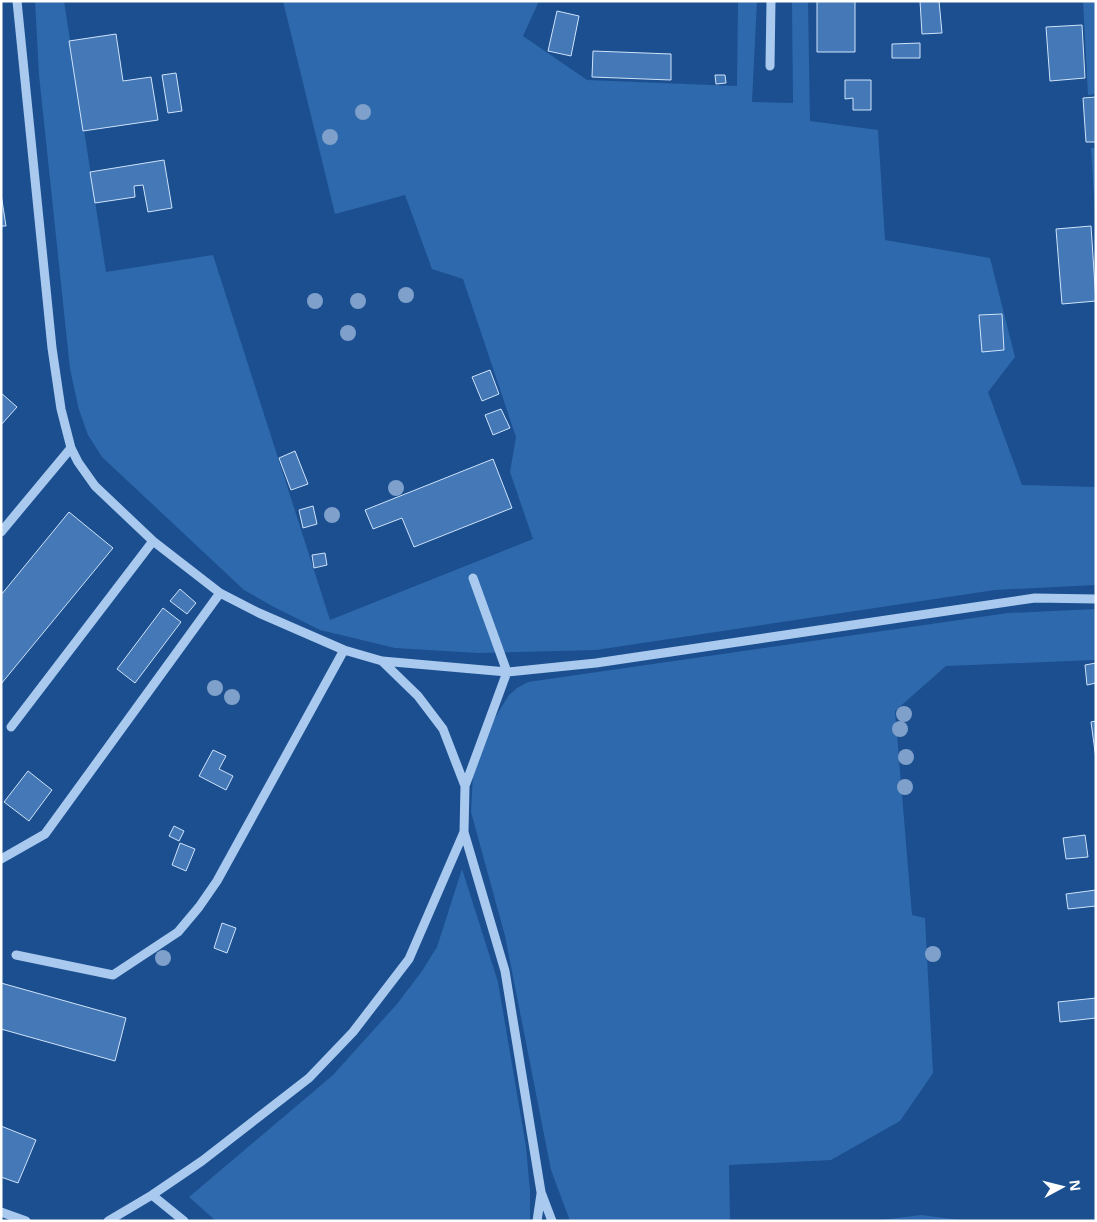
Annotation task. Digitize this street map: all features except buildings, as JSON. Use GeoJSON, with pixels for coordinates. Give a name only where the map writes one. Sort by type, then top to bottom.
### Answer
{"type":"FeatureCollection","features":[{"type":"Feature","properties":{"kind":"street"},"geometry":{"type":"LineString","coordinates":[[17,1],[52,348],[61,409],[71,448],[78,462],[95,486],[153,540],[220,593],[259,613],[344,650],[382,660],[507,672],[596,663],[1035,598],[1096,599]]}},
{"type":"Feature","properties":{"kind":"street"},"geometry":{"type":"LineString","coordinates":[[770,66],[772,1]]}},
{"type":"Feature","properties":{"kind":"street"},"geometry":{"type":"LineString","coordinates":[[1,532],[71,448]]}},
{"type":"Feature","properties":{"kind":"street"},"geometry":{"type":"LineString","coordinates":[[11,727],[153,540]]}},
{"type":"Feature","properties":{"kind":"street"},"geometry":{"type":"LineString","coordinates":[[473,578],[507,672],[465,786],[464,832],[505,971],[541,1192],[552,1221]]}},
{"type":"Feature","properties":{"kind":"street"},"geometry":{"type":"LineString","coordinates":[[1,859],[45,834],[220,593]]}},
{"type":"Feature","properties":{"kind":"street"},"geometry":{"type":"LineString","coordinates":[[16,955],[113,976],[178,932],[199,907],[217,880],[344,650]]}},
{"type":"Feature","properties":{"kind":"street"},"geometry":{"type":"LineString","coordinates":[[382,660],[418,696],[443,729],[465,786]]}},
{"type":"Feature","properties":{"kind":"street"},"geometry":{"type":"LineString","coordinates":[[108,1221],[152,1195],[202,1161],[308,1078],[353,1032],[410,959],[464,832]]}},
{"type":"Feature","properties":{"kind":"street"},"geometry":{"type":"LineString","coordinates":[[537,1221],[541,1192]]}},
{"type":"Feature","properties":{"kind":"street"},"geometry":{"type":"LineString","coordinates":[[152,1195],[184,1221]]}},
{"type":"Feature","properties":{"kind":"street"},"geometry":{"type":"LineString","coordinates":[[1,1212],[26,1221]]}},
{"type":"Feature","properties":{"kind":"shaded area"},"geometry":{"type":"Polygon","coordinates":[[[35,1],[64,1],[106,272],[213,255],[330,620],[533,539],[510,472],[516,437],[463,279],[432,269],[405,195],[335,214],[283,1],[539,1],[523,36],[587,80],[737,86],[738,1],[757,1],[752,102],[793,103],[792,1],[808,1],[810,121],[878,130],[885,240],[990,258],[1015,357],[988,392],[1022,485],[1096,487],[1096,585],[995,590],[596,650],[478,653],[395,648],[320,630],[272,606],[244,590],[102,457],[88,435],[79,410],[70,369],[39,75],[35,1]]]}},
{"type":"Feature","properties":{"kind":"shaded area"},"geometry":{"type":"Polygon","coordinates":[[[1083,1],[1096,1],[1096,94],[1088,95],[1083,1]]]}},
{"type":"Feature","properties":{"kind":"shaded area"},"geometry":{"type":"Polygon","coordinates":[[[1091,148],[1096,148],[1096,230],[1091,148]]]}},
{"type":"Feature","properties":{"kind":"shaded area"},"geometry":{"type":"Polygon","coordinates":[[[1096,609],[1096,660],[946,666],[895,711],[912,915],[925,918],[933,1073],[900,1121],[831,1160],[729,1165],[730,1221],[570,1221],[551,1170],[505,936],[471,812],[473,774],[491,724],[509,695],[528,682],[1008,613],[1096,609]]]}},
{"type":"Feature","properties":{"kind":"shaded area"},"geometry":{"type":"Polygon","coordinates":[[[462,869],[498,982],[526,1147],[530,1191],[530,1221],[216,1221],[189,1197],[333,1075],[397,1004],[422,971],[437,947],[462,869]]]}},
{"type":"Feature","properties":{"kind":"shaded area"},"geometry":{"type":"Polygon","coordinates":[[[921,1215],[968,1221],[873,1221],[921,1215]]]}}]}
